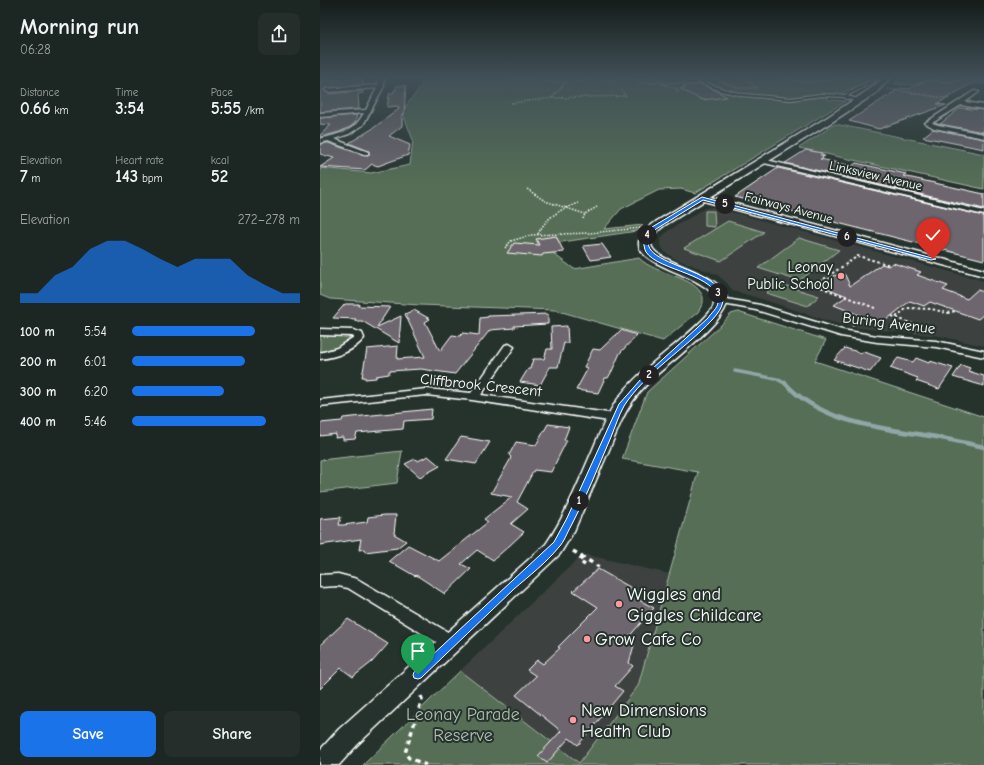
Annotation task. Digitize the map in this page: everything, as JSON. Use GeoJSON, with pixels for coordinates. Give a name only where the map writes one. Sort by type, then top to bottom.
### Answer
{"type":"FeatureCollection","features":[{"type":"Feature","properties":{"kind":"street"},"geometry":{"type":"LineString","coordinates":[[320,115],[348,113]]}},
{"type":"Feature","properties":{"kind":"street"},"geometry":{"type":"LineString","coordinates":[[320,141],[330,139],[357,128],[367,113]]}},
{"type":"Feature","properties":{"kind":"street"},"geometry":{"type":"LineString","coordinates":[[323,765],[348,737],[452,644],[557,544],[571,518],[621,406],[634,390],[710,319],[720,306],[721,301],[714,287],[703,278],[663,262],[648,252],[645,240],[648,234],[656,227],[702,198],[829,120],[837,113]]}},
{"type":"Feature","properties":{"kind":"street"},"geometry":{"type":"LineString","coordinates":[[944,113],[930,121],[927,125],[984,136]]}},
{"type":"Feature","properties":{"kind":"street"},"geometry":{"type":"LineString","coordinates":[[330,139],[366,153]]}},
{"type":"Feature","properties":{"kind":"street","name":"Linksview Avenue"},"geometry":{"type":"LineString","coordinates":[[762,161],[984,213]]}},
{"type":"Feature","properties":{"kind":"street","name":"Fairways Avenue"},"geometry":{"type":"LineString","coordinates":[[702,198],[984,273]]}},
{"type":"Feature","properties":{"kind":"street","name":"Buring Avenue"},"geometry":{"type":"LineString","coordinates":[[721,301],[757,307],[825,329],[856,336],[936,344],[984,354]]}},
{"type":"Feature","properties":{"kind":"street"},"geometry":{"type":"LineString","coordinates":[[320,332],[352,333],[359,336],[358,340],[353,344],[330,354],[320,356]]}},
{"type":"Feature","properties":{"kind":"street"},"geometry":{"type":"LineString","coordinates":[[474,397],[510,347]]}},
{"type":"Feature","properties":{"kind":"street","name":"Cliffbrook Crescent"},"geometry":{"type":"LineString","coordinates":[[320,403],[413,392],[439,392],[615,418]]}},
{"type":"Feature","properties":{"kind":"street"},"geometry":{"type":"LineString","coordinates":[[320,581],[338,580],[352,583],[452,644]]}},
{"type":"Feature","properties":{"kind":"path"},"geometry":{"type":"LineString","coordinates":[[527,188],[545,201],[585,214]]}},
{"type":"Feature","properties":{"kind":"path"},"geometry":{"type":"LineString","coordinates":[[538,234],[542,226],[556,211],[578,202]]}},
{"type":"Feature","properties":{"kind":"path"},"geometry":{"type":"LineString","coordinates":[[583,219],[585,214],[597,207]]}},
{"type":"Feature","properties":{"kind":"path"},"geometry":{"type":"LineString","coordinates":[[506,248],[511,241],[524,236],[538,234],[590,233],[656,227]]}},
{"type":"Feature","properties":{"kind":"path"},"geometry":{"type":"LineString","coordinates":[[876,308],[815,285],[858,256],[890,265]]}},
{"type":"Feature","properties":{"kind":"path"},"geometry":{"type":"LineString","coordinates":[[896,317],[907,308],[947,313],[956,311]]}},
{"type":"Feature","properties":{"kind":"path"},"geometry":{"type":"LineString","coordinates":[[892,316],[918,326],[924,325]]}},
{"type":"Feature","properties":{"kind":"path"},"geometry":{"type":"LineString","coordinates":[[850,327],[863,317]]}},
{"type":"Feature","properties":{"kind":"path"},"geometry":{"type":"LineString","coordinates":[[916,334],[918,326]]}},
{"type":"Feature","properties":{"kind":"path"},"geometry":{"type":"LineString","coordinates":[[574,551],[599,567]]}},
{"type":"Feature","properties":{"kind":"path"},"geometry":{"type":"LineString","coordinates":[[583,557],[579,561],[586,565]]}},
{"type":"Feature","properties":{"kind":"path"},"geometry":{"type":"LineString","coordinates":[[421,696],[422,699],[405,753],[410,758],[426,765]]}},
{"type":"Feature","properties":{"kind":"shaded area","name":"Leonay Public School"},"geometry":{"type":"Polygon","coordinates":[[[713,207],[984,281],[984,346],[940,336],[858,328],[831,322],[733,291],[727,283],[716,274],[675,259],[665,252],[661,246],[660,239],[668,231],[705,208],[713,207]]]}},
{"type":"Feature","properties":{"kind":"shaded area"},"geometry":{"type":"Polygon","coordinates":[[[583,554],[669,574],[638,686],[578,765],[546,737],[460,671],[583,554]]]}},
{"type":"Feature","properties":{"kind":"green space"},"geometry":{"type":"Polygon","coordinates":[[[403,113],[827,113],[695,193],[681,189],[659,190],[621,209],[604,229],[643,225],[637,231],[548,244],[555,255],[574,269],[639,258],[655,269],[692,284],[699,290],[703,297],[703,303],[698,312],[663,341],[555,310],[420,305],[330,299],[320,295],[320,168],[371,173],[410,165],[413,140],[403,113]]]}},
{"type":"Feature","properties":{"kind":"green space"},"geometry":{"type":"Polygon","coordinates":[[[835,124],[984,154],[984,189],[799,148],[835,124]]]}},
{"type":"Feature","properties":{"kind":"green space"},"geometry":{"type":"Polygon","coordinates":[[[705,211],[714,211],[715,227],[705,226],[705,211]]]}},
{"type":"Feature","properties":{"kind":"green space"},"geometry":{"type":"Polygon","coordinates":[[[728,221],[764,232],[721,261],[684,248],[728,221]]]}},
{"type":"Feature","properties":{"kind":"green space"},"geometry":{"type":"Polygon","coordinates":[[[799,238],[839,250],[799,281],[758,268],[799,238]]]}},
{"type":"Feature","properties":{"kind":"green space"},"geometry":{"type":"Polygon","coordinates":[[[777,283],[819,296],[808,306],[766,293],[777,283]]]}},
{"type":"Feature","properties":{"kind":"green space","name":"Leonay Parade Reserve"},"geometry":{"type":"Polygon","coordinates":[[[738,312],[826,340],[815,361],[984,417],[984,765],[363,765],[460,671],[579,763],[638,686],[698,472],[622,459],[647,392],[721,325],[731,314],[738,312]]]}},
{"type":"Feature","properties":{"kind":"green space"},"geometry":{"type":"Polygon","coordinates":[[[320,335],[346,336],[349,338],[340,346],[320,351],[320,335]]]}},
{"type":"Feature","properties":{"kind":"green space"},"geometry":{"type":"Polygon","coordinates":[[[402,451],[397,483],[320,492],[320,460],[402,451]]]}},
{"type":"Feature","properties":{"kind":"building"},"geometry":{"type":"Polygon","coordinates":[[[394,113],[404,113],[402,114],[402,126],[389,136],[410,145],[408,155],[378,166],[372,164],[365,170],[320,167],[334,158],[320,154],[320,144],[328,143],[363,155],[369,155],[369,151],[349,143],[372,129],[394,113]]]}},
{"type":"Feature","properties":{"kind":"building"},"geometry":{"type":"Polygon","coordinates":[[[862,113],[925,113],[879,129],[849,121],[862,113]]]}},
{"type":"Feature","properties":{"kind":"building"},"geometry":{"type":"Polygon","coordinates":[[[954,113],[984,113],[984,132],[940,124],[954,113]]]}},
{"type":"Feature","properties":{"kind":"building"},"geometry":{"type":"Polygon","coordinates":[[[357,115],[355,123],[350,127],[339,132],[320,137],[320,135],[331,125],[320,124],[320,118],[357,115]]]}},
{"type":"Feature","properties":{"kind":"building"},"geometry":{"type":"Polygon","coordinates":[[[933,129],[984,139],[984,149],[923,137],[933,129]]]}},
{"type":"Feature","properties":{"kind":"building"},"geometry":{"type":"Polygon","coordinates":[[[806,150],[822,153],[820,155],[825,156],[820,159],[852,166],[856,163],[906,174],[903,176],[984,194],[984,209],[785,163],[806,150]]]}},
{"type":"Feature","properties":{"kind":"building"},"geometry":{"type":"Polygon","coordinates":[[[778,168],[984,216],[984,260],[735,197],[778,168]]]}},
{"type":"Feature","properties":{"kind":"building"},"geometry":{"type":"Polygon","coordinates":[[[556,236],[564,252],[543,254],[542,256],[507,253],[514,243],[539,245],[536,239],[556,236]]]}},
{"type":"Feature","properties":{"kind":"building"},"geometry":{"type":"Polygon","coordinates":[[[602,244],[611,257],[591,260],[583,246],[602,244]]]}},
{"type":"Feature","properties":{"kind":"building"},"geometry":{"type":"Polygon","coordinates":[[[893,263],[921,272],[917,275],[948,286],[943,290],[967,299],[977,290],[984,292],[984,314],[978,319],[930,302],[924,306],[910,301],[881,324],[834,305],[847,296],[819,285],[833,276],[841,274],[845,275],[850,286],[882,264],[888,266],[893,263]]]}},
{"type":"Feature","properties":{"kind":"building"},"geometry":{"type":"Polygon","coordinates":[[[345,304],[390,307],[377,327],[401,316],[399,343],[362,321],[355,321],[356,319],[333,318],[345,304]]]}},
{"type":"Feature","properties":{"kind":"building"},"geometry":{"type":"Polygon","coordinates":[[[414,310],[430,319],[425,322],[440,351],[452,335],[460,336],[463,333],[479,335],[480,318],[488,316],[548,314],[548,324],[514,326],[514,328],[490,330],[455,374],[421,369],[389,371],[389,374],[376,376],[376,378],[365,379],[365,377],[362,377],[367,349],[398,346],[397,359],[425,357],[405,314],[414,310]]]}},
{"type":"Feature","properties":{"kind":"building"},"geometry":{"type":"Polygon","coordinates":[[[567,326],[568,343],[564,343],[558,367],[550,367],[540,385],[520,382],[528,369],[530,369],[533,359],[544,359],[547,349],[552,349],[551,327],[567,326]]]}},
{"type":"Feature","properties":{"kind":"building"},"geometry":{"type":"Polygon","coordinates":[[[621,330],[637,335],[620,353],[612,371],[608,378],[605,378],[598,393],[576,390],[588,368],[584,367],[593,349],[600,350],[621,330]]]}},
{"type":"Feature","properties":{"kind":"building"},"geometry":{"type":"Polygon","coordinates":[[[845,348],[881,358],[870,372],[834,360],[845,348]]]}},
{"type":"Feature","properties":{"kind":"building"},"geometry":{"type":"Polygon","coordinates":[[[898,358],[913,362],[916,358],[929,363],[930,361],[953,368],[939,389],[916,381],[918,378],[890,368],[898,358]]]}},
{"type":"Feature","properties":{"kind":"building"},"geometry":{"type":"Polygon","coordinates":[[[961,365],[970,368],[968,371],[984,376],[984,386],[953,377],[961,365]]]}},
{"type":"Feature","properties":{"kind":"building"},"geometry":{"type":"Polygon","coordinates":[[[432,409],[431,419],[404,421],[403,429],[357,433],[355,439],[343,440],[343,437],[335,438],[336,434],[320,436],[320,423],[342,421],[343,418],[432,409]]]}},
{"type":"Feature","properties":{"kind":"building"},"geometry":{"type":"Polygon","coordinates":[[[548,424],[569,427],[564,440],[567,440],[551,472],[534,470],[517,502],[528,509],[511,524],[524,532],[493,560],[477,550],[461,564],[471,569],[445,594],[416,575],[415,576],[389,561],[408,545],[439,561],[488,522],[484,519],[512,497],[491,493],[510,460],[511,457],[509,455],[516,442],[536,445],[548,424]]]}},
{"type":"Feature","properties":{"kind":"building"},"geometry":{"type":"Polygon","coordinates":[[[461,437],[490,442],[476,464],[446,459],[461,437]]]}},
{"type":"Feature","properties":{"kind":"building"},"geometry":{"type":"Polygon","coordinates":[[[428,456],[440,466],[420,477],[405,464],[415,459],[418,461],[428,456]]]}},
{"type":"Feature","properties":{"kind":"building"},"geometry":{"type":"Polygon","coordinates":[[[396,515],[394,534],[406,541],[397,548],[365,552],[365,549],[359,550],[361,539],[320,545],[320,519],[341,517],[339,525],[343,525],[367,522],[368,517],[396,515]]]}},
{"type":"Feature","properties":{"kind":"building"},"geometry":{"type":"Polygon","coordinates":[[[598,569],[642,594],[637,599],[654,608],[626,640],[634,645],[629,663],[633,666],[615,686],[623,691],[578,745],[569,738],[547,763],[538,756],[561,731],[516,695],[536,676],[527,670],[537,660],[543,664],[598,607],[573,591],[598,569]]]}},
{"type":"Feature","properties":{"kind":"building"},"geometry":{"type":"Polygon","coordinates":[[[348,619],[388,644],[372,662],[353,677],[341,668],[320,689],[320,645],[348,619]]]}},
{"type":"Feature","properties":{"kind":"waterway"},"geometry":{"type":"LineString","coordinates":[[735,371],[777,379],[786,384]]}},
{"type":"Feature","properties":{"kind":"waterway"},"geometry":{"type":"LineString","coordinates":[[785,383],[816,407],[853,422],[984,447]]}},
{"type":"Feature","properties":{"kind":"place","name":"Leonay Public School"},"geometry":{"type":"Point","coordinates":[841,276]}},
{"type":"Feature","properties":{"kind":"place","name":"Wiggles and Giggles Childcare"},"geometry":{"type":"Point","coordinates":[619,604]}},
{"type":"Feature","properties":{"kind":"place","name":"Grow Cafe Co"},"geometry":{"type":"Point","coordinates":[587,639]}},
{"type":"Feature","properties":{"kind":"place","name":"New Dimensions Health Club"},"geometry":{"type":"Point","coordinates":[573,720]}},
{"type":"Feature","properties":{"kind":"route"},"geometry":{"type":"LineString","coordinates":[[418,675],[553,549],[561,538],[571,518],[621,406],[643,380],[710,319],[720,306],[721,301],[716,290],[711,284],[695,274],[658,260],[648,252],[645,245],[645,240],[654,228],[702,198],[933,259]]}}]}
